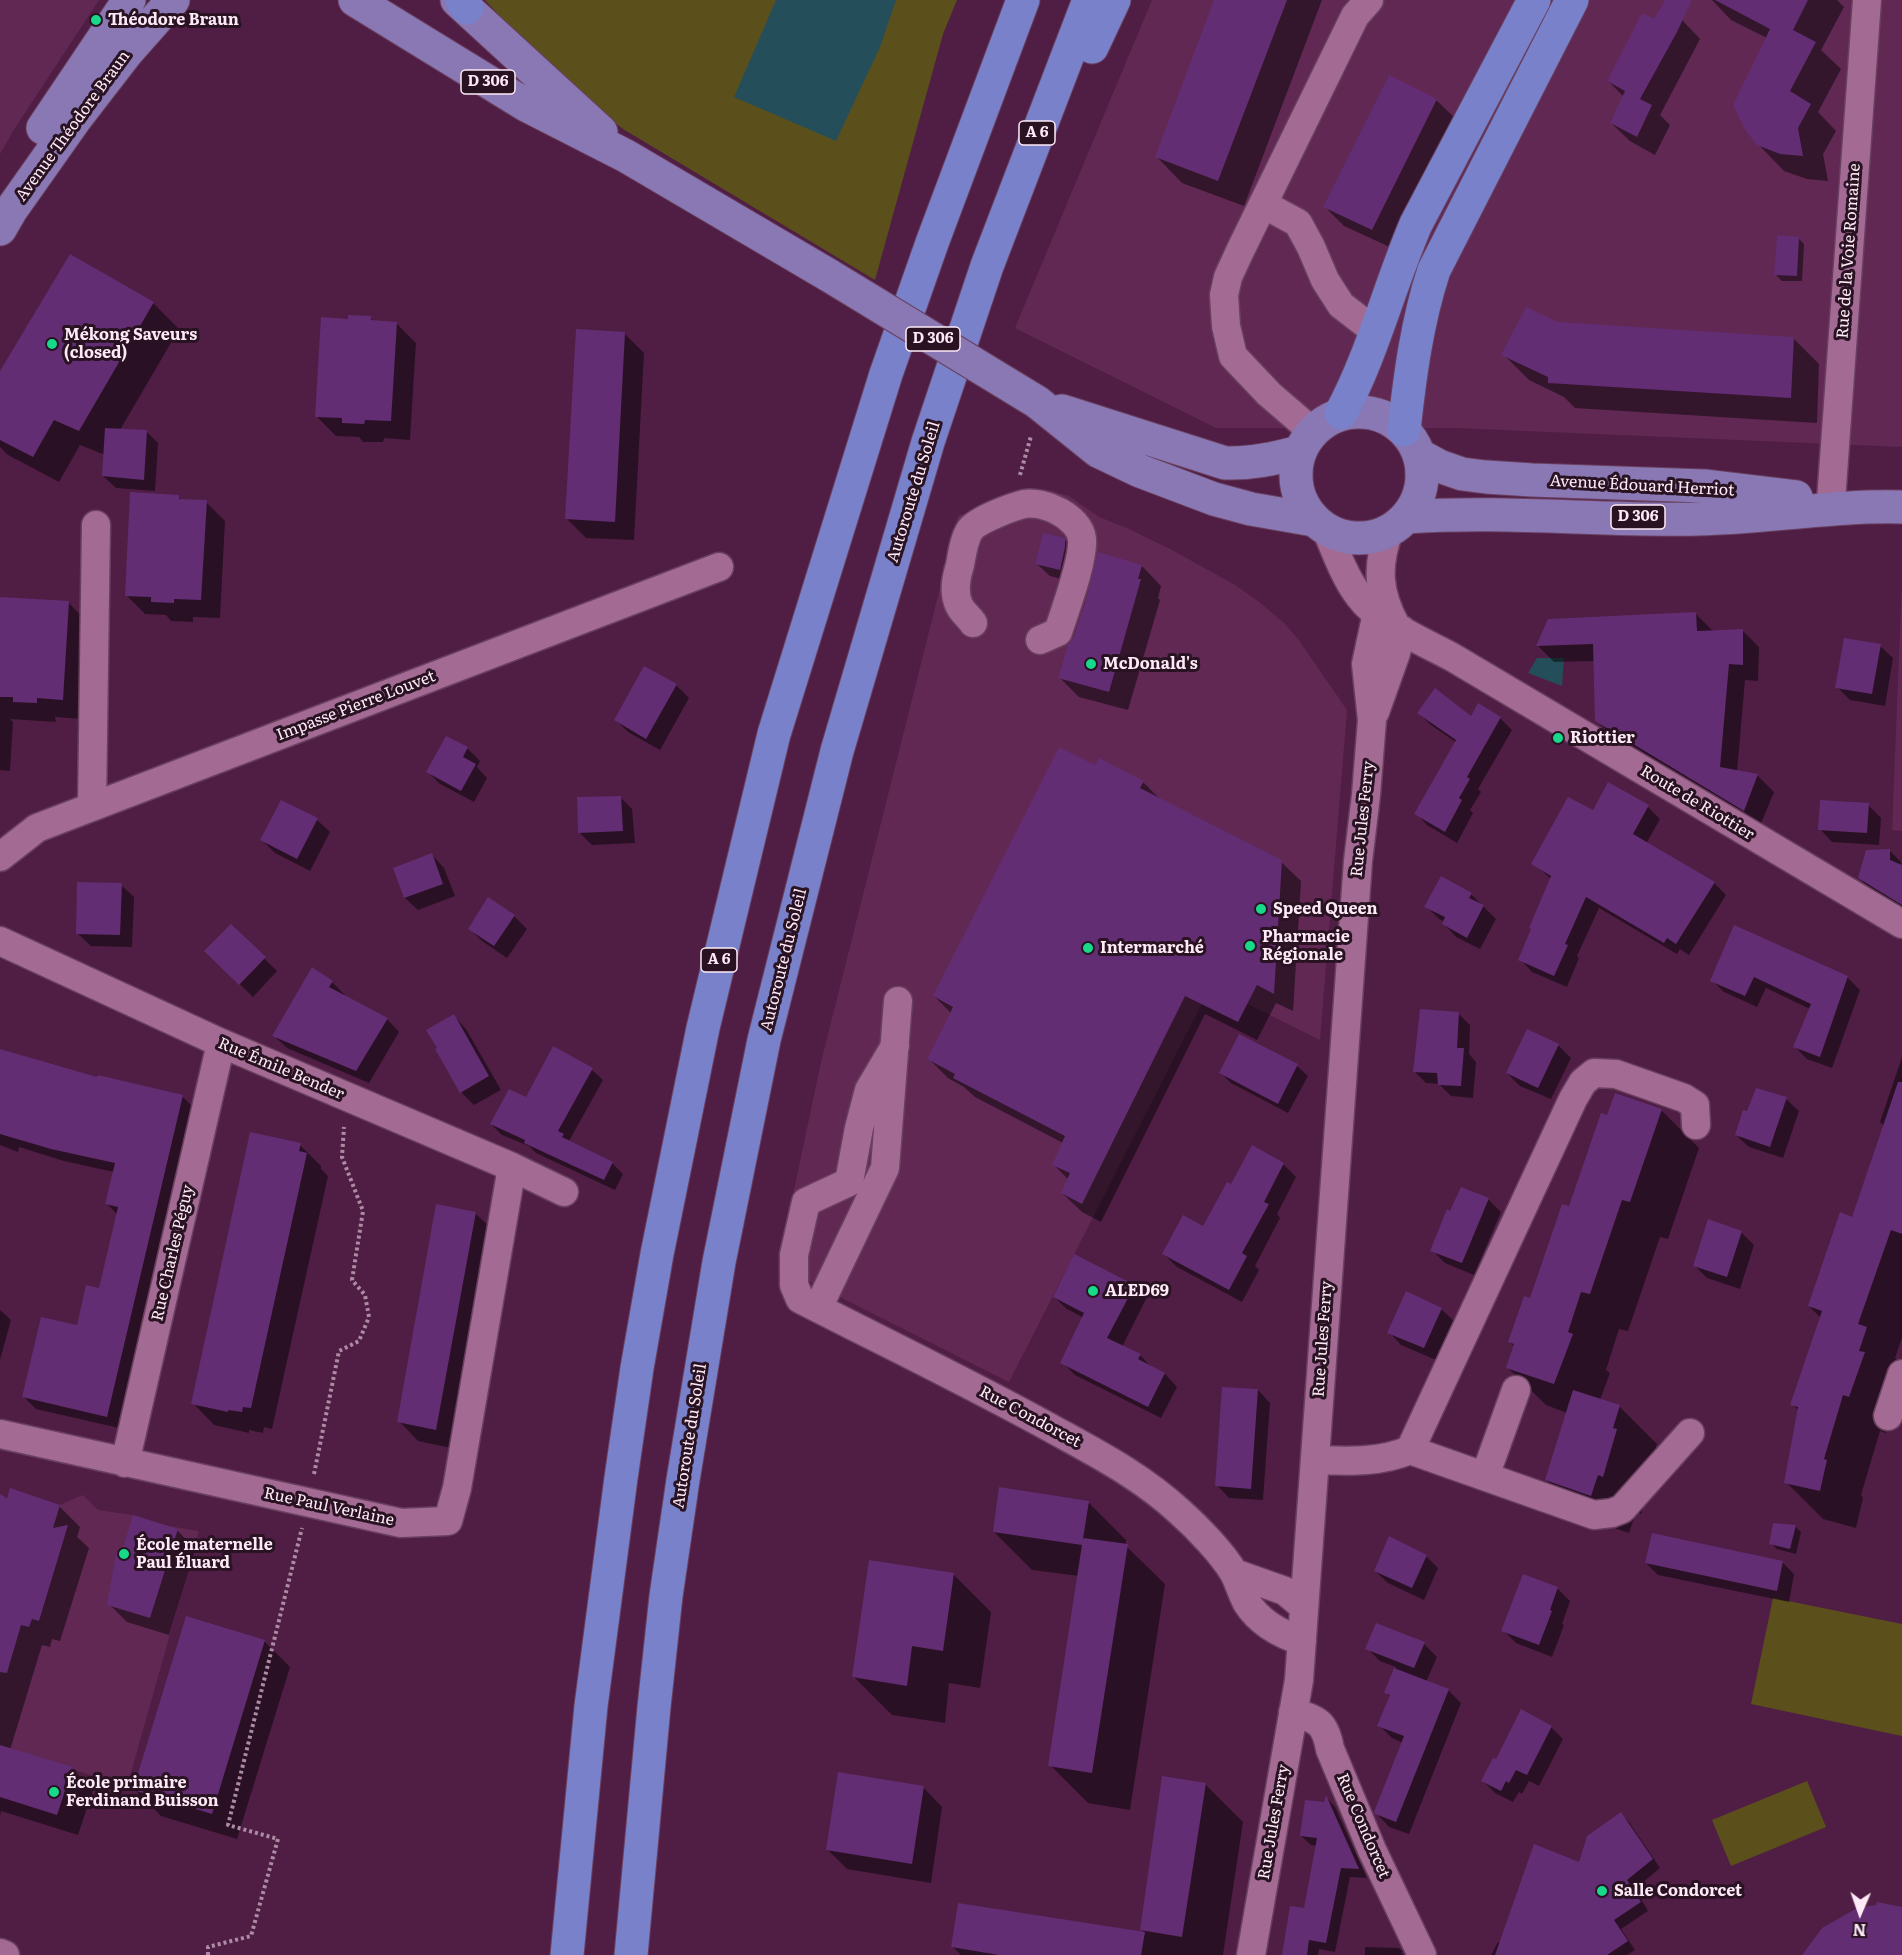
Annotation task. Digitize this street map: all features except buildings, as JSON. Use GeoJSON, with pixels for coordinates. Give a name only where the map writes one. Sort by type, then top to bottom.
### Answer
{"type":"FeatureCollection","features":[{"type":"Feature","properties":{"kind":"highway"},"geometry":{"type":"LineString","coordinates":[[831,553],[906,282],[999,0]]}},
{"type":"Feature","properties":{"kind":"highway","name":"A 6"},"geometry":{"type":"LineString","coordinates":[[567,1955],[586,1750],[605,1593],[637,1368],[657,1254],[703,1028],[774,734],[886,374],[1023,0]]}},
{"type":"Feature","properties":{"kind":"highway","name":"Autoroute du Soleil"},"geometry":{"type":"LineString","coordinates":[[630,1955],[666,1596],[719,1262],[764,1040],[837,751],[928,442],[987,266],[1089,0]]}},
{"type":"Feature","properties":{"kind":"highway"},"geometry":{"type":"LineString","coordinates":[[987,266],[1114,0]]}},
{"type":"Feature","properties":{"kind":"highway"},"geometry":{"type":"LineString","coordinates":[[1341,413],[1357,384],[1401,258],[1416,224],[1534,0]]}},
{"type":"Feature","properties":{"kind":"highway"},"geometry":{"type":"LineString","coordinates":[[1412,442],[1409,378],[1424,302],[1434,270],[1572,0]]}},
{"type":"Feature","properties":{"kind":"main road","name":"Avenue Théodore Braun"},"geometry":{"type":"LineString","coordinates":[[0,190],[129,0]]}},
{"type":"Feature","properties":{"kind":"main road","name":"Avenue Théodore Braun"},"geometry":{"type":"LineString","coordinates":[[0,229],[76,118],[127,52],[173,0]]}},
{"type":"Feature","properties":{"kind":"main road","name":"D 306"},"geometry":{"type":"LineString","coordinates":[[355,0],[526,105],[626,156],[830,276],[1038,403],[1098,451],[1140,471],[1214,499],[1320,524]]}},
{"type":"Feature","properties":{"kind":"main road","name":"D 306"},"geometry":{"type":"LineString","coordinates":[[462,3],[626,156]]}},
{"type":"Feature","properties":{"kind":"main road","name":"D 306"},"geometry":{"type":"LineString","coordinates":[[1038,403],[1225,463],[1251,463],[1306,441]]}},
{"type":"Feature","properties":{"kind":"main road"},"geometry":{"type":"LineString","coordinates":[[1358,411],[1375,413],[1391,419],[1412,442],[1423,471],[1421,488],[1416,504],[1397,524],[1373,536],[1357,538],[1341,536],[1320,524],[1300,500],[1296,488],[1296,464],[1306,441],[1326,420],[1341,413],[1358,411]]}},
{"type":"Feature","properties":{"kind":"main road","name":"Avenue Édouard Herriot"},"geometry":{"type":"LineString","coordinates":[[1412,442],[1439,466],[1462,474],[1532,480],[1704,486],[1869,506],[1902,507]]}},
{"type":"Feature","properties":{"kind":"main road","name":"Avenue Édouard Herriot"},"geometry":{"type":"LineString","coordinates":[[1397,524],[1474,514],[1698,519],[1869,506]]}},
{"type":"Feature","properties":{"kind":"street"},"geometry":{"type":"LineString","coordinates":[[1306,441],[1269,394],[1233,356],[1229,344],[1224,295],[1228,277],[1355,16],[1369,0]]}},
{"type":"Feature","properties":{"kind":"street","name":"Rue de la Voie Romaine"},"geometry":{"type":"LineString","coordinates":[[1831,501],[1867,0]]}},
{"type":"Feature","properties":{"kind":"street"},"geometry":{"type":"LineString","coordinates":[[1263,204],[1298,223],[1311,246],[1325,280],[1341,305],[1376,332]]}},
{"type":"Feature","properties":{"kind":"street"},"geometry":{"type":"LineString","coordinates":[[973,623],[959,604],[955,589],[971,528],[979,522],[1025,504],[1042,505],[1066,515],[1078,526],[1082,538],[1080,560],[1058,632],[1040,640]]}},
{"type":"Feature","properties":{"kind":"street","name":"Route de Riottier"},"geometry":{"type":"LineString","coordinates":[[1320,524],[1342,568],[1360,597],[1392,624],[1902,924]]}},
{"type":"Feature","properties":{"kind":"street"},"geometry":{"type":"LineString","coordinates":[[1392,624],[1382,595],[1380,575],[1383,552],[1397,524]]}},
{"type":"Feature","properties":{"kind":"street"},"geometry":{"type":"LineString","coordinates":[[92,807],[96,525]]}},
{"type":"Feature","properties":{"kind":"street","name":"Impasse Pierre Louvet"},"geometry":{"type":"LineString","coordinates":[[0,857],[37,828],[719,567]]}},
{"type":"Feature","properties":{"kind":"street","name":"Rue Jules Ferry"},"geometry":{"type":"LineString","coordinates":[[1251,1955],[1299,1680],[1358,861],[1372,720],[1366,664],[1392,624]]}},
{"type":"Feature","properties":{"kind":"street","name":"Rue Émile Bender"},"geometry":{"type":"LineString","coordinates":[[0,941],[221,1043],[512,1167],[564,1192]]}},
{"type":"Feature","properties":{"kind":"street"},"geometry":{"type":"LineString","coordinates":[[895,1046],[869,1090],[849,1182],[806,1202],[794,1255],[794,1286],[809,1304],[885,1168],[895,1046],[898,1000]]}},
{"type":"Feature","properties":{"kind":"street","name":"Rue Charles Péguy"},"geometry":{"type":"LineString","coordinates":[[125,1462],[221,1043]]}},
{"type":"Feature","properties":{"kind":"street"},"geometry":{"type":"LineString","coordinates":[[1315,1460],[1371,1461],[1394,1457],[1410,1450],[1573,1099],[1583,1082],[1594,1073],[1616,1074],[1684,1098],[1695,1105],[1696,1125]]}},
{"type":"Feature","properties":{"kind":"street","name":"Rue Paul Verlaine"},"geometry":{"type":"LineString","coordinates":[[0,1434],[401,1523],[448,1521],[457,1488],[512,1167]]}},
{"type":"Feature","properties":{"kind":"street","name":"Rue Condorcet"},"geometry":{"type":"LineString","coordinates":[[809,1304],[995,1398],[1141,1479],[1206,1537],[1234,1573],[1246,1602],[1255,1613],[1272,1628],[1302,1641]]}},
{"type":"Feature","properties":{"kind":"street"},"geometry":{"type":"LineString","coordinates":[[1888,1416],[1902,1374]]}},
{"type":"Feature","properties":{"kind":"street"},"geometry":{"type":"LineString","coordinates":[[1485,1476],[1516,1390]]}},
{"type":"Feature","properties":{"kind":"street"},"geometry":{"type":"LineString","coordinates":[[1410,1450],[1594,1515],[1612,1514],[1622,1509],[1690,1433]]}},
{"type":"Feature","properties":{"kind":"street"},"geometry":{"type":"LineString","coordinates":[[1234,1573],[1285,1591],[1304,1607]]}},
{"type":"Feature","properties":{"kind":"street","name":"Rue Condorcet"},"geometry":{"type":"LineString","coordinates":[[1293,1713],[1310,1718],[1322,1725],[1327,1732],[1330,1749],[1368,1840],[1422,1955]]}},
{"type":"Feature","properties":{"kind":"street"},"geometry":{"type":"LineString","coordinates":[[0,1953],[5,1955]]}},
{"type":"Feature","properties":{"kind":"path"},"geometry":{"type":"LineString","coordinates":[[208,1955],[208,1947],[251,1936],[278,1839],[228,1825],[308,1503],[339,1351],[359,1341],[369,1317],[365,1295],[352,1280],[363,1211],[342,1157],[347,1097]]}},
{"type":"Feature","properties":{"kind":"shaded area"},"geometry":{"type":"Polygon","coordinates":[[[0,0],[99,0],[0,154],[0,0]]]}},
{"type":"Feature","properties":{"kind":"shaded area"},"geometry":{"type":"Polygon","coordinates":[[[485,0],[957,0],[943,34],[875,280],[623,129],[547,69],[485,0]]]}},
{"type":"Feature","properties":{"kind":"shaded area"},"geometry":{"type":"Polygon","coordinates":[[[776,0],[896,0],[880,47],[836,141],[734,97],[776,0]]]}},
{"type":"Feature","properties":{"kind":"shaded area"},"geometry":{"type":"Polygon","coordinates":[[[1152,0],[1902,0],[1902,447],[1455,428],[1216,428],[1015,328],[1152,0]]]}},
{"type":"Feature","properties":{"kind":"shaded area"},"geometry":{"type":"Polygon","coordinates":[[[1051,491],[1069,496],[1099,517],[1172,550],[1235,585],[1258,601],[1284,623],[1298,639],[1347,710],[1320,1040],[1211,986],[1009,1382],[778,1266],[821,1062],[958,516],[1018,494],[1051,491]]]}},
{"type":"Feature","properties":{"kind":"shaded area"},"geometry":{"type":"Polygon","coordinates":[[[1902,581],[1902,831],[1892,830],[1902,581]]]}},
{"type":"Feature","properties":{"kind":"shaded area"},"geometry":{"type":"Polygon","coordinates":[[[1537,658],[1564,658],[1562,686],[1528,673],[1537,658]]]}},
{"type":"Feature","properties":{"kind":"shaded area"},"geometry":{"type":"Polygon","coordinates":[[[10,1488],[57,1506],[83,1495],[98,1510],[133,1515],[168,1526],[199,1531],[127,1787],[72,1769],[57,1815],[0,1797],[0,1494],[7,1498],[10,1488]]]}},
{"type":"Feature","properties":{"kind":"shaded area"},"geometry":{"type":"Polygon","coordinates":[[[1773,1598],[1902,1624],[1902,1736],[1751,1704],[1773,1598]]]}},
{"type":"Feature","properties":{"kind":"shaded area"},"geometry":{"type":"Polygon","coordinates":[[[1807,1781],[1826,1827],[1731,1866],[1712,1820],[1807,1781]]]}},
{"type":"Feature","properties":{"kind":"place","name":"Théodore Braun"},"geometry":{"type":"Point","coordinates":[96,20]}},
{"type":"Feature","properties":{"kind":"place","name":"Mékong Saveurs (closed)"},"geometry":{"type":"Point","coordinates":[52,344]}},
{"type":"Feature","properties":{"kind":"place","name":"McDonald's"},"geometry":{"type":"Point","coordinates":[1091,664]}},
{"type":"Feature","properties":{"kind":"place","name":"Riottier"},"geometry":{"type":"Point","coordinates":[1558,738]}},
{"type":"Feature","properties":{"kind":"place","name":"Speed Queen"},"geometry":{"type":"Point","coordinates":[1261,909]}},
{"type":"Feature","properties":{"kind":"place","name":"Pharmacie Régionale"},"geometry":{"type":"Point","coordinates":[1250,946]}},
{"type":"Feature","properties":{"kind":"place","name":"Intermarché"},"geometry":{"type":"Point","coordinates":[1088,948]}},
{"type":"Feature","properties":{"kind":"place","name":"ALED69"},"geometry":{"type":"Point","coordinates":[1093,1291]}},
{"type":"Feature","properties":{"kind":"place","name":"École maternelle Paul Éluard"},"geometry":{"type":"Point","coordinates":[124,1554]}},
{"type":"Feature","properties":{"kind":"place","name":"École primaire Ferdinand Buisson"},"geometry":{"type":"Point","coordinates":[54,1792]}},
{"type":"Feature","properties":{"kind":"place","name":"Salle Condorcet"},"geometry":{"type":"Point","coordinates":[1602,1891]}}]}
